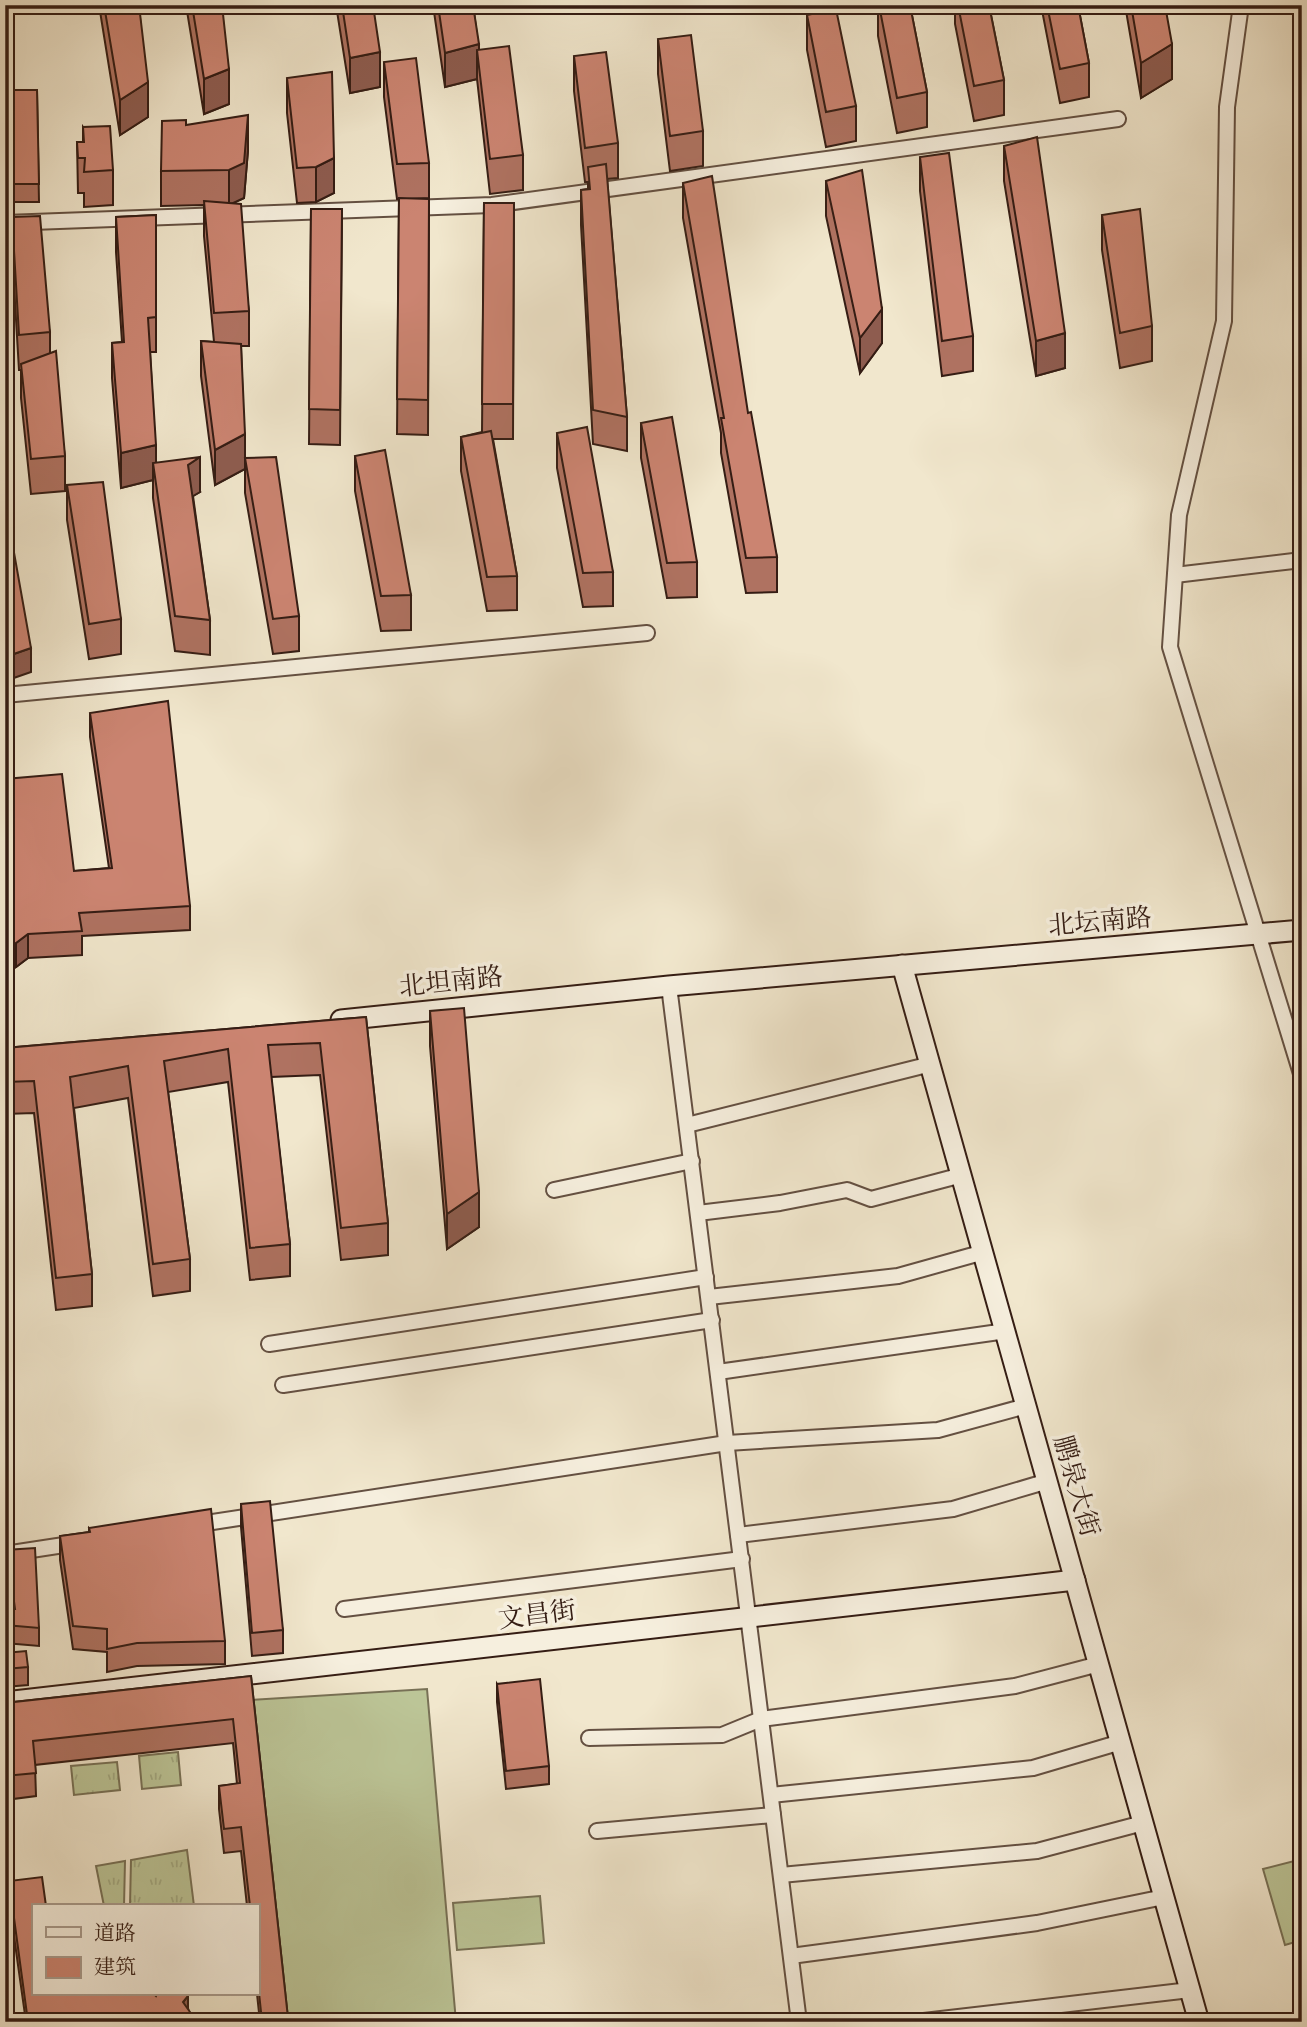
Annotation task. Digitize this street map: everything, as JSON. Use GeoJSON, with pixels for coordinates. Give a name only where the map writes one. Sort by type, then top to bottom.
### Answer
{"type":"FeatureCollection","features":[{"type":"Feature","properties":{"kind":"main road","name":"北坛南路"},"geometry":{"type":"LineString","coordinates":[[902,965],[1302,930]]}},
{"type":"Feature","properties":{"kind":"main road","name":"北坦南路"},"geometry":{"type":"LineString","coordinates":[[327,1021],[902,965]]}},
{"type":"Feature","properties":{"kind":"main road","name":"鹏泉大街"},"geometry":{"type":"LineString","coordinates":[[902,965],[1199,2022]]}},
{"type":"Feature","properties":{"kind":"main road","name":"文昌街"},"geometry":{"type":"LineString","coordinates":[[5,1702],[1075,1580]]}},
{"type":"Feature","properties":{"kind":"street"},"geometry":{"type":"LineString","coordinates":[[1241,5],[1227,107],[1224,321],[1179,515],[1170,648],[1256,935],[1302,1077]]}},
{"type":"Feature","properties":{"kind":"street"},"geometry":{"type":"LineString","coordinates":[[5,223],[492,205],[1118,119]]}},
{"type":"Feature","properties":{"kind":"street"},"geometry":{"type":"LineString","coordinates":[[1175,575],[1302,560]]}},
{"type":"Feature","properties":{"kind":"street"},"geometry":{"type":"LineString","coordinates":[[5,695],[647,633]]}},
{"type":"Feature","properties":{"kind":"street"},"geometry":{"type":"LineString","coordinates":[[669,986],[799,2022]]}},
{"type":"Feature","properties":{"kind":"street"},"geometry":{"type":"LineString","coordinates":[[687,1125],[931,1064]]}},
{"type":"Feature","properties":{"kind":"street"},"geometry":{"type":"LineString","coordinates":[[554,1190],[692,1161]]}},
{"type":"Feature","properties":{"kind":"street"},"geometry":{"type":"LineString","coordinates":[[698,1213],[780,1203],[847,1190],[871,1199],[962,1175]]}},
{"type":"Feature","properties":{"kind":"street"},"geometry":{"type":"LineString","coordinates":[[709,1297],[898,1276],[984,1252]]}},
{"type":"Feature","properties":{"kind":"street"},"geometry":{"type":"LineString","coordinates":[[269,1344],[706,1277]]}},
{"type":"Feature","properties":{"kind":"street"},"geometry":{"type":"LineString","coordinates":[[283,1385],[712,1320]]}},
{"type":"Feature","properties":{"kind":"street"},"geometry":{"type":"LineString","coordinates":[[718,1372],[1006,1331]]}},
{"type":"Feature","properties":{"kind":"street"},"geometry":{"type":"LineString","coordinates":[[183,1526],[727,1443],[938,1430],[1027,1405]]}},
{"type":"Feature","properties":{"kind":"street"},"geometry":{"type":"LineString","coordinates":[[738,1535],[953,1509],[1048,1481]]}},
{"type":"Feature","properties":{"kind":"street"},"geometry":{"type":"LineString","coordinates":[[5,1554],[94,1540]]}},
{"type":"Feature","properties":{"kind":"street"},"geometry":{"type":"LineString","coordinates":[[344,1609],[741,1559]]}},
{"type":"Feature","properties":{"kind":"street"},"geometry":{"type":"LineString","coordinates":[[589,1738],[722,1735],[761,1719],[1015,1686],[1099,1664]]}},
{"type":"Feature","properties":{"kind":"street"},"geometry":{"type":"LineString","coordinates":[[771,1795],[1033,1768],[1121,1742]]}},
{"type":"Feature","properties":{"kind":"street"},"geometry":{"type":"LineString","coordinates":[[597,1831],[773,1815]]}},
{"type":"Feature","properties":{"kind":"street"},"geometry":{"type":"LineString","coordinates":[[781,1875],[1037,1851],[1143,1823]]}},
{"type":"Feature","properties":{"kind":"street"},"geometry":{"type":"LineString","coordinates":[[791,1956],[1037,1923],[1164,1897]]}},
{"type":"Feature","properties":{"kind":"street"},"geometry":{"type":"LineString","coordinates":[[915,2022],[1190,1990]]}},
{"type":"Feature","properties":{"kind":"green space"},"geometry":{"type":"Polygon","coordinates":[[[427,1689],[456,2022],[286,2022],[251,1700],[427,1689]]]}},
{"type":"Feature","properties":{"kind":"green space"},"geometry":{"type":"Polygon","coordinates":[[[178,1752],[181,1785],[142,1789],[139,1756],[178,1752]]]}},
{"type":"Feature","properties":{"kind":"green space"},"geometry":{"type":"Polygon","coordinates":[[[117,1762],[120,1790],[74,1795],[71,1766],[117,1762]]]}},
{"type":"Feature","properties":{"kind":"green space"},"geometry":{"type":"Polygon","coordinates":[[[187,1850],[194,1904],[130,1904],[131,1860],[187,1850]]]}},
{"type":"Feature","properties":{"kind":"green space"},"geometry":{"type":"Polygon","coordinates":[[[1302,1859],[1302,1940],[1285,1945],[1263,1869],[1302,1859]]]}},
{"type":"Feature","properties":{"kind":"green space"},"geometry":{"type":"Polygon","coordinates":[[[125,1861],[124,1904],[104,1904],[96,1866],[125,1861]]]}},
{"type":"Feature","properties":{"kind":"green space"},"geometry":{"type":"Polygon","coordinates":[[[540,1896],[544,1943],[457,1950],[453,1903],[540,1896]]]}},
{"type":"Feature","properties":{"kind":"building"},"geometry":{"type":"Polygon","coordinates":[[[104,5],[139,5],[148,82],[120,100],[104,5]]]}},
{"type":"Feature","properties":{"kind":"building"},"geometry":{"type":"Polygon","coordinates":[[[192,5],[222,5],[229,69],[204,79],[192,5]]]}},
{"type":"Feature","properties":{"kind":"building"},"geometry":{"type":"Polygon","coordinates":[[[342,5],[373,5],[380,52],[350,58],[342,5]]]}},
{"type":"Feature","properties":{"kind":"building"},"geometry":{"type":"Polygon","coordinates":[[[438,5],[473,5],[479,44],[445,53],[438,5]]]}},
{"type":"Feature","properties":{"kind":"building"},"geometry":{"type":"Polygon","coordinates":[[[879,5],[910,5],[927,92],[897,98],[879,5]]]}},
{"type":"Feature","properties":{"kind":"building"},"geometry":{"type":"Polygon","coordinates":[[[958,5],[989,5],[1004,80],[974,86],[958,5]]]}},
{"type":"Feature","properties":{"kind":"building"},"geometry":{"type":"Polygon","coordinates":[[[1047,5],[1078,5],[1089,63],[1060,69],[1047,5]]]}},
{"type":"Feature","properties":{"kind":"building"},"geometry":{"type":"Polygon","coordinates":[[[1131,5],[1165,5],[1172,44],[1141,63],[1131,5]]]}},
{"type":"Feature","properties":{"kind":"building"},"geometry":{"type":"Polygon","coordinates":[[[836,9],[856,106],[826,112],[807,15],[836,9]]]}},
{"type":"Feature","properties":{"kind":"building"},"geometry":{"type":"Polygon","coordinates":[[[691,35],[703,131],[670,136],[658,39],[691,35]]]}},
{"type":"Feature","properties":{"kind":"building"},"geometry":{"type":"Polygon","coordinates":[[[509,46],[523,155],[490,159],[477,50],[509,46]]]}},
{"type":"Feature","properties":{"kind":"building"},"geometry":{"type":"Polygon","coordinates":[[[606,52],[618,143],[585,148],[574,56],[606,52]]]}},
{"type":"Feature","properties":{"kind":"building"},"geometry":{"type":"Polygon","coordinates":[[[416,58],[429,163],[397,164],[384,62],[416,58]]]}},
{"type":"Feature","properties":{"kind":"building"},"geometry":{"type":"Polygon","coordinates":[[[332,72],[334,158],[316,167],[297,168],[287,78],[332,72]]]}},
{"type":"Feature","properties":{"kind":"building"},"geometry":{"type":"Polygon","coordinates":[[[5,90],[37,90],[39,184],[5,184],[5,90]]]}},
{"type":"Feature","properties":{"kind":"building"},"geometry":{"type":"Polygon","coordinates":[[[248,115],[244,163],[229,170],[161,171],[162,121],[186,120],[186,125],[248,115]]]}},
{"type":"Feature","properties":{"kind":"building"},"geometry":{"type":"Polygon","coordinates":[[[110,126],[113,170],[84,172],[85,158],[78,158],[77,142],[84,142],[83,127],[110,126]]]}},
{"type":"Feature","properties":{"kind":"building"},"geometry":{"type":"Polygon","coordinates":[[[1037,137],[1065,333],[1036,341],[1004,146],[1037,137]]]}},
{"type":"Feature","properties":{"kind":"building"},"geometry":{"type":"Polygon","coordinates":[[[949,153],[973,336],[942,341],[920,157],[949,153]]]}},
{"type":"Feature","properties":{"kind":"building"},"geometry":{"type":"Polygon","coordinates":[[[606,164],[627,417],[593,410],[581,190],[590,189],[588,167],[606,164]]]}},
{"type":"Feature","properties":{"kind":"building"},"geometry":{"type":"Polygon","coordinates":[[[862,170],[882,309],[860,338],[826,181],[862,170]]]}},
{"type":"Feature","properties":{"kind":"building"},"geometry":{"type":"Polygon","coordinates":[[[712,176],[748,413],[751,412],[777,557],[746,558],[721,418],[724,418],[683,183],[712,176]]]}},
{"type":"Feature","properties":{"kind":"building"},"geometry":{"type":"Polygon","coordinates":[[[399,198],[429,199],[428,400],[397,399],[399,198]]]}},
{"type":"Feature","properties":{"kind":"building"},"geometry":{"type":"Polygon","coordinates":[[[204,201],[241,204],[249,311],[214,313],[204,201]]]}},
{"type":"Feature","properties":{"kind":"building"},"geometry":{"type":"Polygon","coordinates":[[[484,203],[514,203],[513,404],[482,404],[484,203]]]}},
{"type":"Feature","properties":{"kind":"building"},"geometry":{"type":"Polygon","coordinates":[[[311,209],[342,209],[340,410],[309,409],[311,209]]]}},
{"type":"Feature","properties":{"kind":"building"},"geometry":{"type":"Polygon","coordinates":[[[1140,209],[1152,326],[1120,333],[1102,215],[1140,209]]]}},
{"type":"Feature","properties":{"kind":"building"},"geometry":{"type":"Polygon","coordinates":[[[156,215],[156,317],[148,318],[156,445],[121,453],[112,343],[124,342],[116,217],[156,215]]]}},
{"type":"Feature","properties":{"kind":"building"},"geometry":{"type":"Polygon","coordinates":[[[40,216],[50,332],[19,335],[12,217],[40,216]]]}},
{"type":"Feature","properties":{"kind":"building"},"geometry":{"type":"Polygon","coordinates":[[[201,341],[241,344],[245,434],[215,450],[201,341]]]}},
{"type":"Feature","properties":{"kind":"building"},"geometry":{"type":"Polygon","coordinates":[[[56,351],[65,456],[31,459],[21,364],[56,351]]]}},
{"type":"Feature","properties":{"kind":"building"},"geometry":{"type":"Polygon","coordinates":[[[672,417],[697,562],[667,563],[641,423],[672,417]]]}},
{"type":"Feature","properties":{"kind":"building"},"geometry":{"type":"Polygon","coordinates":[[[587,427],[613,572],[583,573],[557,433],[587,427]]]}},
{"type":"Feature","properties":{"kind":"building"},"geometry":{"type":"Polygon","coordinates":[[[491,431],[517,576],[487,577],[461,437],[491,431]]]}},
{"type":"Feature","properties":{"kind":"building"},"geometry":{"type":"Polygon","coordinates":[[[385,450],[411,595],[381,596],[355,456],[385,450]]]}},
{"type":"Feature","properties":{"kind":"building"},"geometry":{"type":"Polygon","coordinates":[[[200,457],[188,465],[210,620],[175,616],[153,463],[200,457]]]}},
{"type":"Feature","properties":{"kind":"building"},"geometry":{"type":"Polygon","coordinates":[[[276,457],[299,616],[273,619],[245,458],[276,457]]]}},
{"type":"Feature","properties":{"kind":"building"},"geometry":{"type":"Polygon","coordinates":[[[103,482],[121,619],[89,624],[67,485],[103,482]]]}},
{"type":"Feature","properties":{"kind":"building"},"geometry":{"type":"Polygon","coordinates":[[[5,502],[31,648],[5,657],[5,502]]]}},
{"type":"Feature","properties":{"kind":"building"},"geometry":{"type":"Polygon","coordinates":[[[168,701],[190,906],[79,913],[82,931],[28,934],[16,943],[5,943],[5,779],[62,774],[74,871],[112,868],[90,713],[168,701]]]}},
{"type":"Feature","properties":{"kind":"building"},"geometry":{"type":"Polygon","coordinates":[[[464,1008],[479,1192],[447,1214],[430,1011],[464,1008]]]}},
{"type":"Feature","properties":{"kind":"building"},"geometry":{"type":"Polygon","coordinates":[[[366,1017],[388,1223],[341,1228],[320,1043],[268,1045],[290,1244],[250,1248],[228,1049],[164,1061],[190,1259],[153,1264],[128,1066],[70,1077],[92,1274],[56,1278],[34,1081],[5,1082],[5,1048],[366,1017]]]}},
{"type":"Feature","properties":{"kind":"building"},"geometry":{"type":"Polygon","coordinates":[[[270,1501],[283,1630],[252,1633],[241,1504],[270,1501]]]}},
{"type":"Feature","properties":{"kind":"building"},"geometry":{"type":"Polygon","coordinates":[[[211,1509],[225,1641],[137,1643],[107,1649],[107,1629],[73,1626],[60,1536],[90,1532],[89,1528],[211,1509]]]}},
{"type":"Feature","properties":{"kind":"building"},"geometry":{"type":"Polygon","coordinates":[[[35,1548],[39,1628],[5,1625],[5,1609],[15,1609],[10,1571],[5,1572],[5,1550],[35,1548]]]}},
{"type":"Feature","properties":{"kind":"building"},"geometry":{"type":"Polygon","coordinates":[[[26,1651],[28,1667],[5,1669],[5,1653],[26,1651]]]}},
{"type":"Feature","properties":{"kind":"building"},"geometry":{"type":"Polygon","coordinates":[[[251,1676],[288,2018],[262,2021],[259,1993],[259,1904],[250,1904],[241,1827],[224,1829],[219,1786],[240,1783],[233,1719],[33,1741],[36,1773],[5,1776],[5,1703],[251,1676]]]}},
{"type":"Feature","properties":{"kind":"building"},"geometry":{"type":"Polygon","coordinates":[[[540,1679],[549,1766],[506,1771],[497,1684],[540,1679]]]}},
{"type":"Feature","properties":{"kind":"building"},"geometry":{"type":"Polygon","coordinates":[[[42,1877],[46,1904],[32,1904],[32,1996],[188,1996],[183,2002],[190,2012],[191,2022],[28,2022],[9,1881],[42,1877]]]}}]}
